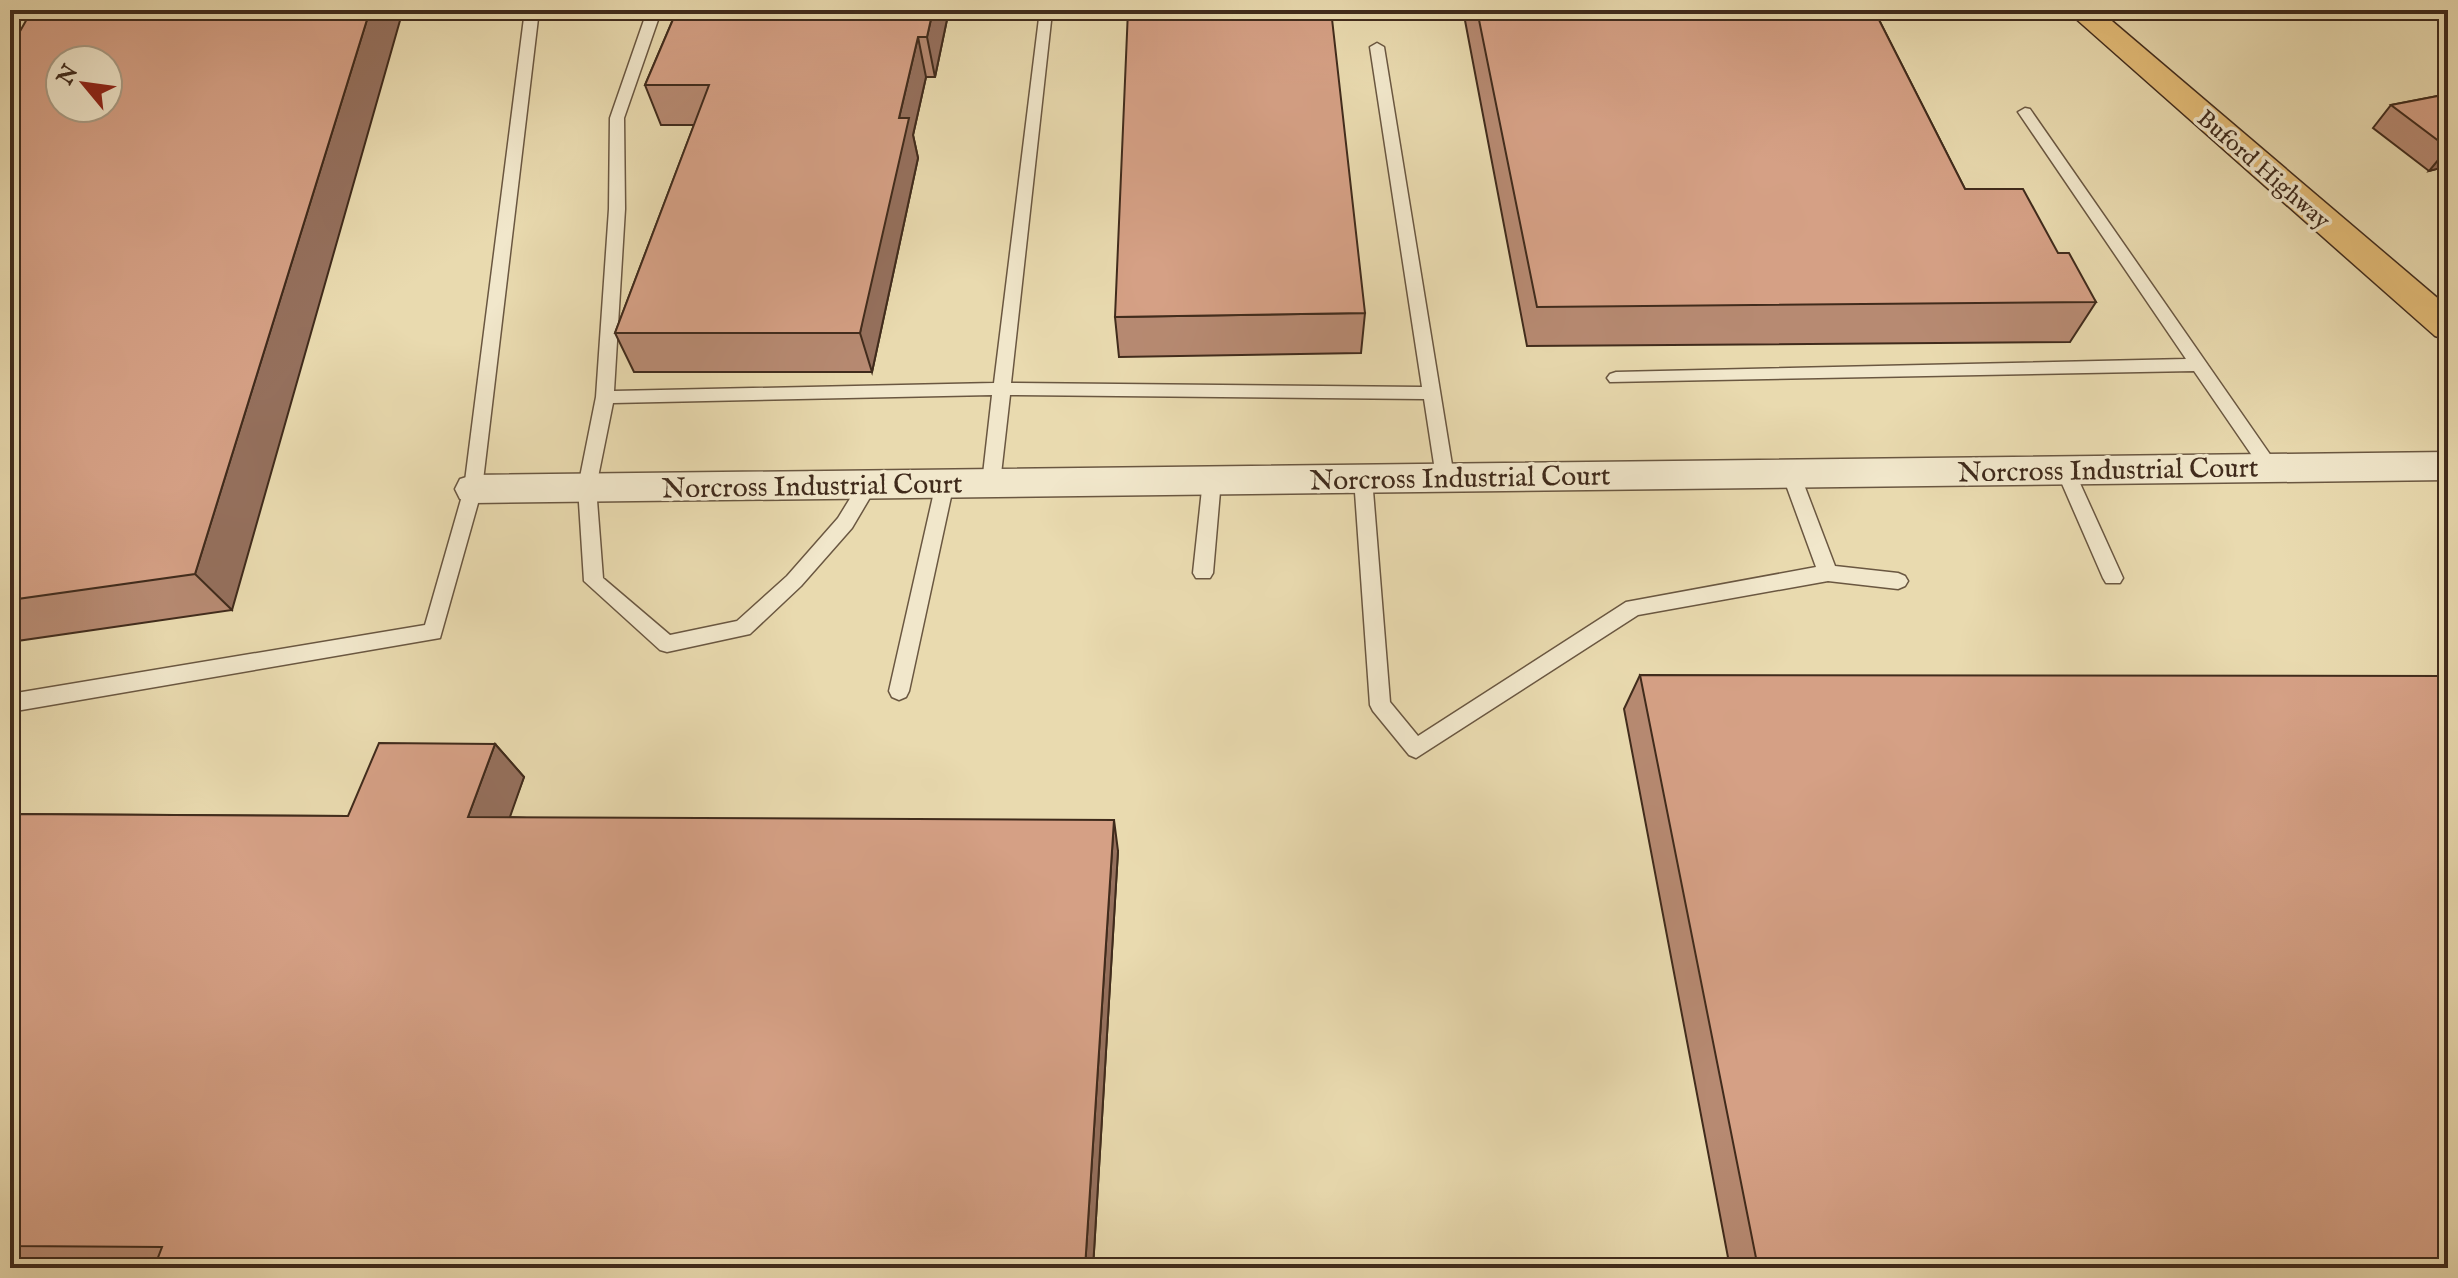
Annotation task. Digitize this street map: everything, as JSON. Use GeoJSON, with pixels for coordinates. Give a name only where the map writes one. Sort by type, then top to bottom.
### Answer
{"type":"FeatureCollection","features":[{"type":"Feature","properties":{"kind":"main road","name":"Buford Highway"},"geometry":{"type":"LineString","coordinates":[[2081,10],[2448,327]]}},
{"type":"Feature","properties":{"kind":"street","name":"Norcross Industrial Court"},"geometry":{"type":"LineString","coordinates":[[473,489],[2448,466]]}},
{"type":"Feature","properties":{"kind":"lane"},"geometry":{"type":"LineString","coordinates":[[10,703],[433,632],[473,489],[532,10]]}},
{"type":"Feature","properties":{"kind":"lane"},"geometry":{"type":"LineString","coordinates":[[991,483],[1045,12]]}},
{"type":"Feature","properties":{"kind":"lane"},"geometry":{"type":"LineString","coordinates":[[651,20],[617,118],[617,209],[605,397],[587,487],[594,581],[667,644],[743,628],[794,581],[845,523],[869,484]]}},
{"type":"Feature","properties":{"kind":"lane"},"geometry":{"type":"LineString","coordinates":[[1377,47],[1445,477]]}},
{"type":"Feature","properties":{"kind":"lane"},"geometry":{"type":"LineString","coordinates":[[2025,112],[2270,468]]}},
{"type":"Feature","properties":{"kind":"lane"},"geometry":{"type":"LineString","coordinates":[[1616,378],[2200,365]]}},
{"type":"Feature","properties":{"kind":"lane"},"geometry":{"type":"LineString","coordinates":[[605,397],[1001,389],[1432,393]]}},
{"type":"Feature","properties":{"kind":"lane"},"geometry":{"type":"LineString","coordinates":[[2065,470],[2113,578]]}},
{"type":"Feature","properties":{"kind":"lane"},"geometry":{"type":"LineString","coordinates":[[1791,474],[1828,573]]}},
{"type":"Feature","properties":{"kind":"lane"},"geometry":{"type":"LineString","coordinates":[[1363,478],[1380,705],[1416,749],[1633,608],[1828,573],[1898,581]]}},
{"type":"Feature","properties":{"kind":"lane"},"geometry":{"type":"LineString","coordinates":[[1203,573],[1212,480]]}},
{"type":"Feature","properties":{"kind":"lane"},"geometry":{"type":"LineString","coordinates":[[899,691],[945,483]]}},
{"type":"Feature","properties":{"kind":"building"},"geometry":{"type":"Polygon","coordinates":[[[32,10],[370,10],[195,574],[10,600],[10,49],[32,10]]]}},
{"type":"Feature","properties":{"kind":"building"},"geometry":{"type":"Polygon","coordinates":[[[677,10],[933,10],[927,37],[918,37],[899,118],[909,118],[860,333],[615,333],[709,85],[645,85],[677,10]]]}},
{"type":"Feature","properties":{"kind":"building"},"geometry":{"type":"Polygon","coordinates":[[[1128,10],[1331,10],[1365,313],[1115,317],[1128,10]]]}},
{"type":"Feature","properties":{"kind":"building"},"geometry":{"type":"Polygon","coordinates":[[[1477,10],[1874,10],[1965,189],[2023,189],[2058,253],[2069,253],[2096,302],[1537,307],[1477,10]]]}},
{"type":"Feature","properties":{"kind":"building"},"geometry":{"type":"Polygon","coordinates":[[[2448,94],[2448,148],[2391,105],[2448,94]]]}},
{"type":"Feature","properties":{"kind":"building"},"geometry":{"type":"Polygon","coordinates":[[[1640,675],[2448,676],[2448,1268],[1758,1268],[1640,675]]]}},
{"type":"Feature","properties":{"kind":"building"},"geometry":{"type":"Polygon","coordinates":[[[379,743],[495,744],[468,817],[1114,820],[1085,1268],[154,1268],[162,1247],[10,1246],[10,814],[348,816],[379,743]]]}},
{"type":"Feature","properties":{"kind":"building"},"geometry":{"type":"Polygon","coordinates":[[[59,1259],[63,1268],[43,1268],[49,1261],[59,1259]]]}},
{"type":"Feature","properties":{"kind":"building"},"geometry":{"type":"Polygon","coordinates":[[[88,1260],[92,1268],[73,1268],[77,1263],[88,1260]]]}},
{"type":"Feature","properties":{"kind":"building"},"geometry":{"type":"Polygon","coordinates":[[[31,1261],[34,1268],[16,1268],[19,1263],[31,1261]]]}},
{"type":"Feature","properties":{"kind":"building"},"geometry":{"type":"Polygon","coordinates":[[[117,1261],[120,1268],[102,1268],[106,1263],[117,1261]]]}},
{"type":"Feature","properties":{"kind":"building"},"geometry":{"type":"Polygon","coordinates":[[[145,1262],[148,1268],[131,1268],[133,1264],[145,1262]]]}}]}
